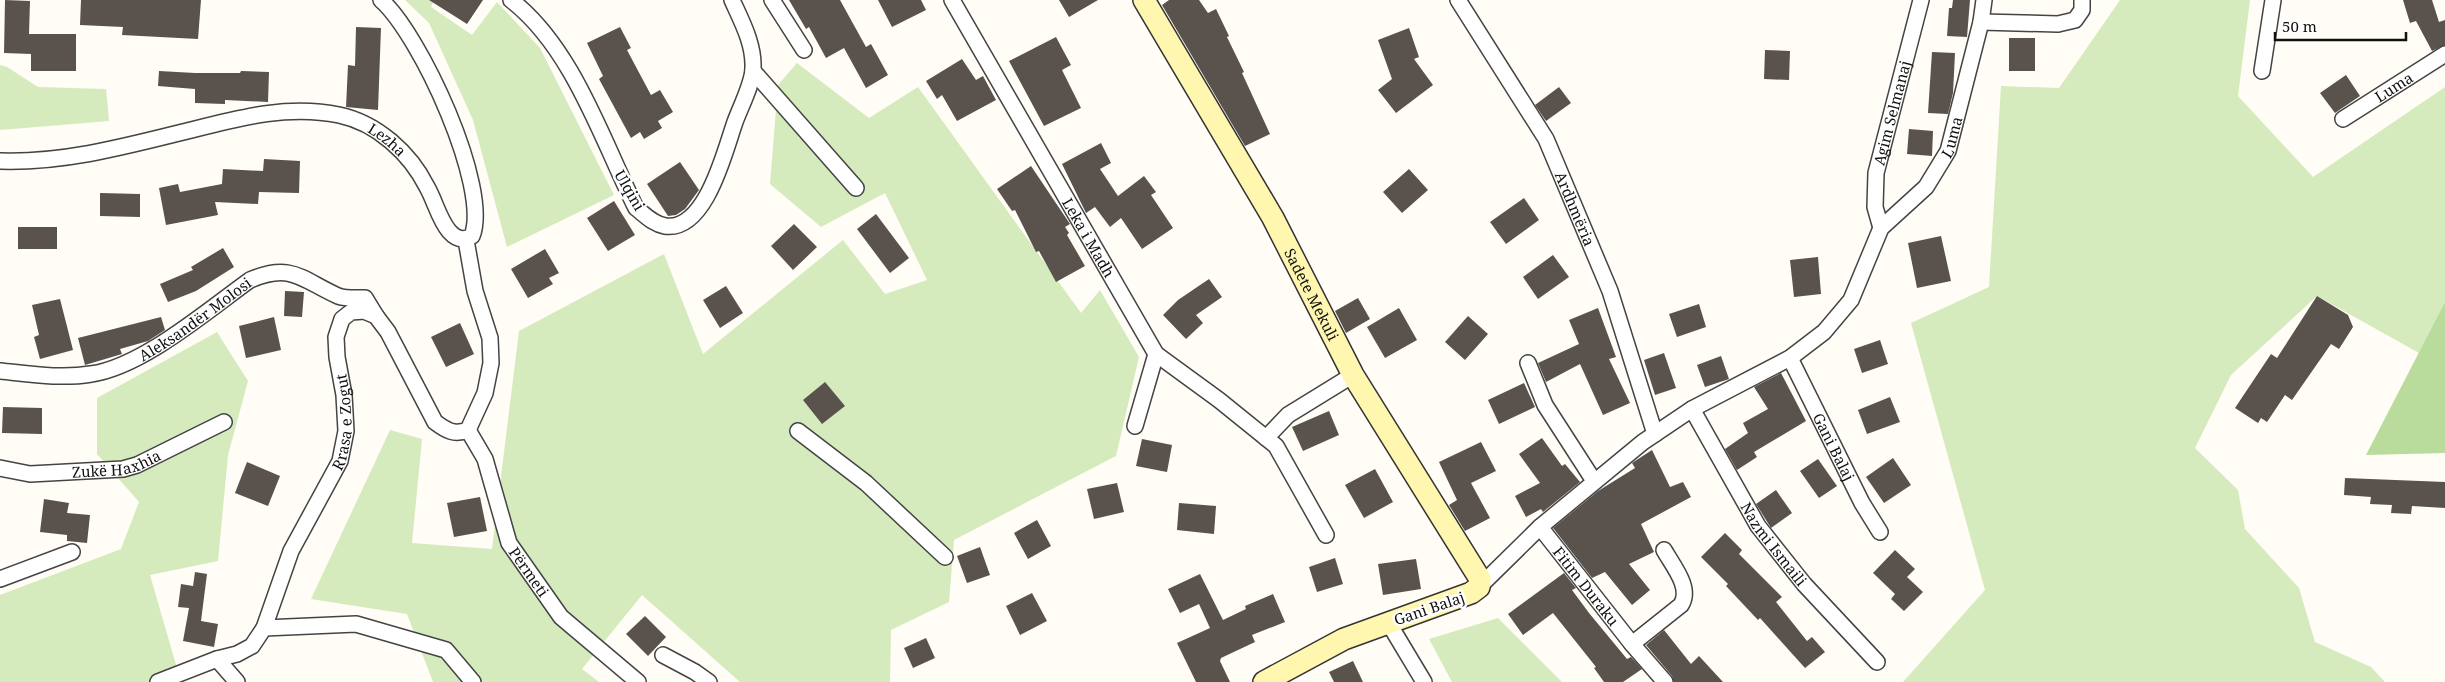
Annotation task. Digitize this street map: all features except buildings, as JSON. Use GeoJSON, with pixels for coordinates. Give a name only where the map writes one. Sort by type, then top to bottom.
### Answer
{"type":"FeatureCollection","features":[{"type":"Feature","properties":{"kind":"street"},"geometry":{"type":"LineString","coordinates":[[376,316],[388,332],[436,422],[446,430],[457,434],[468,430],[485,393],[491,363],[490,338],[474,291],[466,240],[472,236],[476,228],[476,207],[469,176],[453,125],[422,58],[408,33],[382,0]]}},
{"type":"Feature","properties":{"kind":"street","name":"Ulqini"},"geometry":{"type":"LineString","coordinates":[[511,0],[540,29],[559,54],[586,101],[636,208],[650,220],[666,226],[680,224],[697,212],[712,187],[753,71],[752,50],[732,0]]}},
{"type":"Feature","properties":{"kind":"street"},"geometry":{"type":"LineString","coordinates":[[772,0],[804,50]]}},
{"type":"Feature","properties":{"kind":"street","name":"Leka i Madh"},"geometry":{"type":"LineString","coordinates":[[952,0],[1156,354],[1219,400],[1276,446],[1326,535]]}},
{"type":"Feature","properties":{"kind":"street","name":"Sadete Mekuli"},"geometry":{"type":"LineString","coordinates":[[1144,0],[1273,218],[1353,375],[1480,578],[1479,587]]}},
{"type":"Feature","properties":{"kind":"street","name":"Ardhmëria"},"geometry":{"type":"LineString","coordinates":[[1458,0],[1546,139],[1610,291],[1655,434]]}},
{"type":"Feature","properties":{"kind":"street","name":"Agim Selmanaj"},"geometry":{"type":"LineString","coordinates":[[1881,228],[1875,208],[1876,173],[1921,0]]}},
{"type":"Feature","properties":{"kind":"street","name":"Luma"},"geometry":{"type":"LineString","coordinates":[[1881,228],[1926,187],[1948,151],[1981,22],[1984,0]]}},
{"type":"Feature","properties":{"kind":"street"},"geometry":{"type":"LineString","coordinates":[[1981,22],[2058,24],[2075,20],[2082,10],[2082,0]]}},
{"type":"Feature","properties":{"kind":"street"},"geometry":{"type":"LineString","coordinates":[[2262,71],[2273,0]]}},
{"type":"Feature","properties":{"kind":"street","name":"Luma"},"geometry":{"type":"LineString","coordinates":[[2343,119],[2445,54]]}},
{"type":"Feature","properties":{"kind":"street"},"geometry":{"type":"LineString","coordinates":[[753,71],[856,188]]}},
{"type":"Feature","properties":{"kind":"street","name":"Lezha"},"geometry":{"type":"LineString","coordinates":[[0,161],[55,158],[103,151],[278,111],[309,111],[340,115],[368,125],[391,141],[412,162],[427,186],[449,231],[456,238],[466,240]]}},
{"type":"Feature","properties":{"kind":"street","name":"Gani Balaj"},"geometry":{"type":"LineString","coordinates":[[1264,682],[1344,639],[1462,597],[1479,587],[1540,527],[1594,481],[1655,434],[1692,409],[1790,358],[1824,332],[1851,300],[1881,228]]}},
{"type":"Feature","properties":{"kind":"street","name":"Aleksandër Molosi"},"geometry":{"type":"LineString","coordinates":[[0,371],[67,376],[92,374],[119,366],[144,354],[250,280],[265,274],[280,272],[296,275],[340,297],[365,298],[376,316]]}},
{"type":"Feature","properties":{"kind":"street","name":"Rrasa e Zogut"},"geometry":{"type":"LineString","coordinates":[[158,682],[217,659],[237,654],[252,646],[264,628],[291,551],[340,461],[346,431],[344,395],[336,358],[336,337],[342,319],[351,312],[364,312],[376,316]]}},
{"type":"Feature","properties":{"kind":"street"},"geometry":{"type":"LineString","coordinates":[[1135,426],[1156,354]]}},
{"type":"Feature","properties":{"kind":"street","name":"Gani Balaj"},"geometry":{"type":"LineString","coordinates":[[1790,358],[1862,503],[1880,532]]}},
{"type":"Feature","properties":{"kind":"street"},"geometry":{"type":"LineString","coordinates":[[1528,363],[1545,405],[1594,481]]}},
{"type":"Feature","properties":{"kind":"street"},"geometry":{"type":"LineString","coordinates":[[1266,438],[1288,415],[1353,375]]}},
{"type":"Feature","properties":{"kind":"street","name":"Nazmi Ismaili"},"geometry":{"type":"LineString","coordinates":[[1692,409],[1758,526],[1804,584],[1877,662]]}},
{"type":"Feature","properties":{"kind":"street","name":"Zukë Haxhia"},"geometry":{"type":"LineString","coordinates":[[0,468],[30,474],[123,469],[137,465],[224,422]]}},
{"type":"Feature","properties":{"kind":"street","name":"Përmeti"},"geometry":{"type":"LineString","coordinates":[[468,430],[485,459],[509,543],[562,617],[638,682]]}},
{"type":"Feature","properties":{"kind":"street"},"geometry":{"type":"LineString","coordinates":[[798,431],[866,483],[945,558]]}},
{"type":"Feature","properties":{"kind":"street","name":"Fitim Duraku"},"geometry":{"type":"LineString","coordinates":[[1540,527],[1632,644],[1665,682]]}},
{"type":"Feature","properties":{"kind":"street"},"geometry":{"type":"LineString","coordinates":[[1632,644],[1684,599],[1684,588],[1664,550]]}},
{"type":"Feature","properties":{"kind":"street"},"geometry":{"type":"LineString","coordinates":[[0,579],[72,552]]}},
{"type":"Feature","properties":{"kind":"street"},"geometry":{"type":"LineString","coordinates":[[1388,622],[1424,682]]}},
{"type":"Feature","properties":{"kind":"street"},"geometry":{"type":"LineString","coordinates":[[264,628],[356,624],[446,650],[473,682]]}},
{"type":"Feature","properties":{"kind":"street"},"geometry":{"type":"LineString","coordinates":[[663,655],[695,672],[709,682]]}},
{"type":"Feature","properties":{"kind":"street"},"geometry":{"type":"LineString","coordinates":[[217,659],[237,682]]}},
{"type":"Feature","properties":{"kind":"green space"},"geometry":{"type":"Polygon","coordinates":[[[405,0],[434,0],[431,7],[472,35],[497,2],[540,48],[614,195],[507,247],[473,120],[429,23],[405,0]]]}},
{"type":"Feature","properties":{"kind":"green space"},"geometry":{"type":"Polygon","coordinates":[[[2120,0],[2250,0],[2238,96],[2313,177],[2445,87],[2445,303],[2419,353],[2317,296],[2231,375],[2195,448],[2238,490],[2245,529],[2299,588],[2315,642],[2371,667],[2385,682],[1903,682],[1985,590],[1911,323],[1989,287],[2001,86],[2059,88],[2120,0]]]}},
{"type":"Feature","properties":{"kind":"green space"},"geometry":{"type":"Polygon","coordinates":[[[797,63],[869,118],[918,87],[1081,313],[1100,290],[1139,357],[1116,456],[954,540],[949,602],[891,630],[890,682],[740,682],[642,595],[582,669],[599,682],[433,682],[407,614],[311,599],[390,430],[422,439],[412,543],[492,549],[519,331],[664,254],[703,354],[843,240],[885,294],[927,280],[885,193],[821,227],[770,184],[778,85],[797,63]]]}},
{"type":"Feature","properties":{"kind":"green space"},"geometry":{"type":"Polygon","coordinates":[[[0,65],[7,67],[38,87],[106,89],[109,121],[0,130],[0,65]]]}},
{"type":"Feature","properties":{"kind":"green space"},"geometry":{"type":"Polygon","coordinates":[[[2444,304],[2445,453],[2366,455],[2444,304]]]}},
{"type":"Feature","properties":{"kind":"green space"},"geometry":{"type":"Polygon","coordinates":[[[217,332],[248,381],[228,455],[218,561],[150,575],[181,682],[0,682],[0,595],[121,549],[139,502],[97,454],[97,398],[217,332]]]}},
{"type":"Feature","properties":{"kind":"green space"},"geometry":{"type":"Polygon","coordinates":[[[1498,618],[1562,682],[1452,682],[1429,639],[1498,618]]]}}]}
